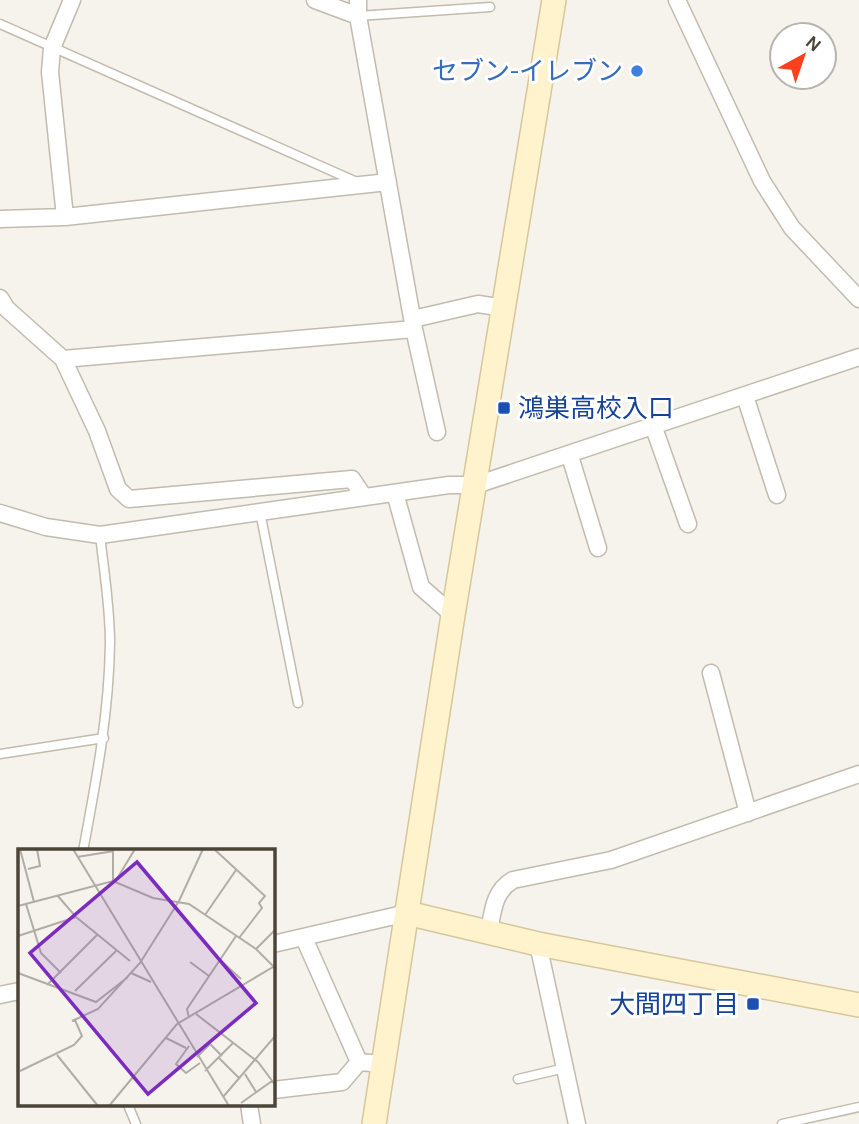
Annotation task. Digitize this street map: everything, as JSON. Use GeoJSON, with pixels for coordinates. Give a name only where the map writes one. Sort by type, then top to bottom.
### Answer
{"type":"FeatureCollection","features":[{"type":"Feature","properties":{"kind":"street"},"geometry":{"type":"LineString","coordinates":[[65,217],[50,72],[52,48],[72,0]]}},
{"type":"Feature","properties":{"kind":"street"},"geometry":{"type":"LineString","coordinates":[[315,0],[358,8],[413,324],[437,432]]}},
{"type":"Feature","properties":{"kind":"street"},"geometry":{"type":"LineString","coordinates":[[374,1124],[453,615],[554,0]]}},
{"type":"Feature","properties":{"kind":"street"},"geometry":{"type":"LineString","coordinates":[[696,0],[678,3],[762,181],[792,228],[859,299]]}},
{"type":"Feature","properties":{"kind":"street"},"geometry":{"type":"LineString","coordinates":[[0,219],[65,217],[388,182]]}},
{"type":"Feature","properties":{"kind":"street"},"geometry":{"type":"LineString","coordinates":[[0,298],[7,309],[63,359],[97,432],[118,489],[129,499],[352,479],[364,497]]}},
{"type":"Feature","properties":{"kind":"street"},"geometry":{"type":"LineString","coordinates":[[63,359],[413,324],[478,304],[504,308]]}},
{"type":"Feature","properties":{"kind":"street"},"geometry":{"type":"LineString","coordinates":[[0,513],[46,527],[100,535],[449,485],[475,485],[570,456],[859,358]]}},
{"type":"Feature","properties":{"kind":"street"},"geometry":{"type":"LineString","coordinates":[[746,396],[777,495]]}},
{"type":"Feature","properties":{"kind":"street"},"geometry":{"type":"LineString","coordinates":[[653,428],[688,524]]}},
{"type":"Feature","properties":{"kind":"street"},"geometry":{"type":"LineString","coordinates":[[570,456],[598,548]]}},
{"type":"Feature","properties":{"kind":"street"},"geometry":{"type":"LineString","coordinates":[[395,493],[421,587],[453,615]]}},
{"type":"Feature","properties":{"kind":"street"},"geometry":{"type":"LineString","coordinates":[[711,673],[748,813]]}},
{"type":"Feature","properties":{"kind":"street"},"geometry":{"type":"LineString","coordinates":[[489,931],[496,899],[502,887],[513,880],[611,860],[859,774]]}},
{"type":"Feature","properties":{"kind":"street"},"geometry":{"type":"LineString","coordinates":[[275,944],[407,913],[538,944],[859,1005]]}},
{"type":"Feature","properties":{"kind":"street"},"geometry":{"type":"LineString","coordinates":[[304,938],[359,1062]]}},
{"type":"Feature","properties":{"kind":"street"},"geometry":{"type":"LineString","coordinates":[[538,944],[577,1124]]}},
{"type":"Feature","properties":{"kind":"street"},"geometry":{"type":"LineString","coordinates":[[0,995],[18,991]]}},
{"type":"Feature","properties":{"kind":"street"},"geometry":{"type":"LineString","coordinates":[[359,1062],[384,1064]]}},
{"type":"Feature","properties":{"kind":"street"},"geometry":{"type":"LineString","coordinates":[[275,1090],[341,1082],[359,1062]]}},
{"type":"Feature","properties":{"kind":"street"},"geometry":{"type":"LineString","coordinates":[[249,1106],[252,1124]]}},
{"type":"Feature","properties":{"kind":"lane"},"geometry":{"type":"LineString","coordinates":[[358,8],[490,7]]}},
{"type":"Feature","properties":{"kind":"lane"},"geometry":{"type":"LineString","coordinates":[[0,24],[362,184]]}},
{"type":"Feature","properties":{"kind":"lane"},"geometry":{"type":"LineString","coordinates":[[260,512],[298,703]]}},
{"type":"Feature","properties":{"kind":"lane"},"geometry":{"type":"LineString","coordinates":[[83,849],[104,738],[110,640],[100,535]]}},
{"type":"Feature","properties":{"kind":"lane"},"geometry":{"type":"LineString","coordinates":[[0,754],[104,738]]}},
{"type":"Feature","properties":{"kind":"lane"},"geometry":{"type":"LineString","coordinates":[[518,1079],[565,1068]]}},
{"type":"Feature","properties":{"kind":"lane"},"geometry":{"type":"LineString","coordinates":[[128,1106],[136,1124]]}},
{"type":"Feature","properties":{"kind":"lane"},"geometry":{"type":"LineString","coordinates":[[785,1124],[859,1107]]}},
{"type":"Feature","properties":{"kind":"place","name":"セブン-イレブン"},"geometry":{"type":"Point","coordinates":[637,71]}},
{"type":"Feature","properties":{"kind":"place","name":"鴻巣高校入口"},"geometry":{"type":"Point","coordinates":[504,408]}},
{"type":"Feature","properties":{"kind":"place","name":"大間四丁目"},"geometry":{"type":"Point","coordinates":[753,1004]}}]}
